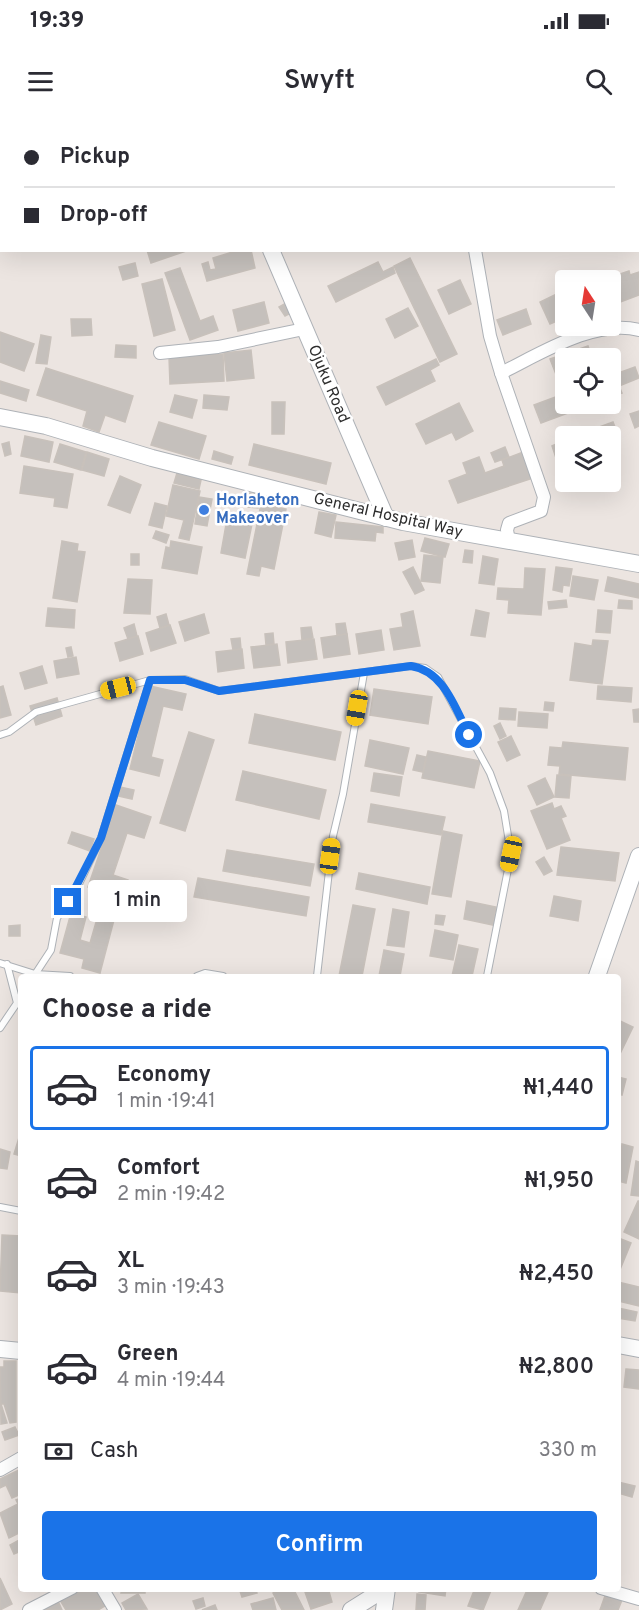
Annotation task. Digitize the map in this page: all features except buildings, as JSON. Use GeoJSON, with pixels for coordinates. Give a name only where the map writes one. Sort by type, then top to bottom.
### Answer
{"type":"FeatureCollection","features":[{"type":"Feature","properties":{"kind":"main road","name":"Ojuku Road"},"geometry":{"type":"LineString","coordinates":[[272,252],[386,518]]}},
{"type":"Feature","properties":{"kind":"main road","name":"General Hospital Way"},"geometry":{"type":"LineString","coordinates":[[0,417],[46,426],[152,458],[386,518],[639,564]]}},
{"type":"Feature","properties":{"kind":"main road"},"geometry":{"type":"LineString","coordinates":[[598,974],[639,856]]}},
{"type":"Feature","properties":{"kind":"main road"},"geometry":{"type":"LineString","coordinates":[[621,1346],[639,1349]]}},
{"type":"Feature","properties":{"kind":"main road"},"geometry":{"type":"LineString","coordinates":[[0,1349],[18,1351]]}},
{"type":"Feature","properties":{"kind":"main road"},"geometry":{"type":"LineString","coordinates":[[351,1610],[380,1592]]}},
{"type":"Feature","properties":{"kind":"main road"},"geometry":{"type":"LineString","coordinates":[[384,1610],[386,1592]]}},
{"type":"Feature","properties":{"kind":"street"},"geometry":{"type":"LineString","coordinates":[[475,252],[490,336],[544,497],[541,511],[509,523],[507,530],[509,541]]}},
{"type":"Feature","properties":{"kind":"street"},"geometry":{"type":"LineString","coordinates":[[501,373],[570,339],[621,328],[639,330]]}},
{"type":"Feature","properties":{"kind":"street"},"geometry":{"type":"LineString","coordinates":[[160,353],[218,347],[304,329]]}},
{"type":"Feature","properties":{"kind":"street"},"geometry":{"type":"LineString","coordinates":[[0,1470],[18,1460]]}},
{"type":"Feature","properties":{"kind":"street"},"geometry":{"type":"LineString","coordinates":[[29,1610],[64,1592]]}},
{"type":"Feature","properties":{"kind":"street"},"geometry":{"type":"LineString","coordinates":[[104,1592],[115,1610]]}},
{"type":"Feature","properties":{"kind":"street"},"geometry":{"type":"LineString","coordinates":[[615,1592],[639,1599]]}},
{"type":"Feature","properties":{"kind":"lane"},"geometry":{"type":"LineString","coordinates":[[0,735],[9,732],[36,712],[150,680],[185,680],[219,691],[411,666],[425,668],[438,677],[490,773],[504,811],[511,854],[487,974]]}},
{"type":"Feature","properties":{"kind":"lane"},"geometry":{"type":"LineString","coordinates":[[316,974],[333,836],[343,794],[364,673]]}},
{"type":"Feature","properties":{"kind":"lane"},"geometry":{"type":"LineString","coordinates":[[36,974],[51,950],[57,918],[78,886],[101,838],[150,680]]}},
{"type":"Feature","properties":{"kind":"lane"},"geometry":{"type":"LineString","coordinates":[[4,963],[32,974]]}},
{"type":"Feature","properties":{"kind":"lane"},"geometry":{"type":"LineString","coordinates":[[4,963],[18,998]]}},
{"type":"Feature","properties":{"kind":"lane"},"geometry":{"type":"LineString","coordinates":[[0,1028],[18,1001]]}},
{"type":"Feature","properties":{"kind":"lane"},"geometry":{"type":"LineString","coordinates":[[0,1207],[18,1210]]}},
{"type":"Feature","properties":{"kind":"place","name":"Horlaheton Makeover"},"geometry":{"type":"Point","coordinates":[204,510]}},
{"type":"Feature","properties":{"kind":"route"},"geometry":{"type":"LineString","coordinates":[[68,902],[101,838],[150,680],[185,680],[219,691],[411,666],[425,668],[438,677],[469,735]]}}]}
